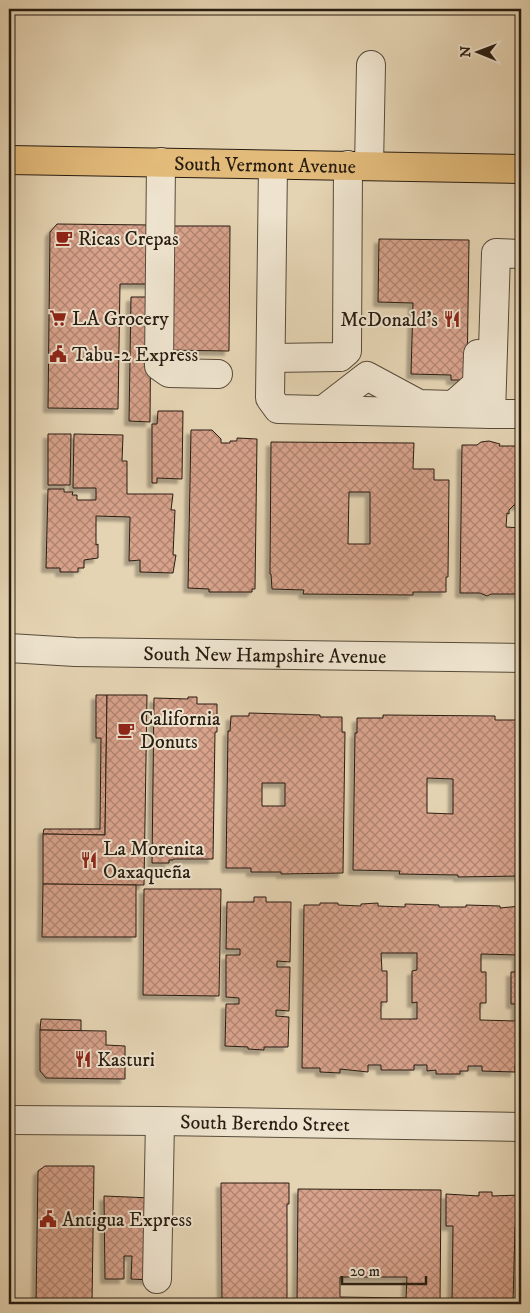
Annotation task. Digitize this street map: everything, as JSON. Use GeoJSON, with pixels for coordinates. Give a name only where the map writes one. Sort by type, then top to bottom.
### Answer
{"type":"FeatureCollection","features":[{"type":"Feature","properties":{"kind":"main road","name":"South Vermont Avenue"},"geometry":{"type":"LineString","coordinates":[[9,160],[521,168]]}},
{"type":"Feature","properties":{"kind":"street"},"geometry":{"type":"LineString","coordinates":[[271,358],[340,357],[347,351],[359,165],[372,65]]}},
{"type":"Feature","properties":{"kind":"street"},"geometry":{"type":"LineString","coordinates":[[161,162],[159,366],[170,374],[218,374]]}},
{"type":"Feature","properties":{"kind":"street"},"geometry":{"type":"LineString","coordinates":[[274,165],[270,398],[278,409],[521,414]]}},
{"type":"Feature","properties":{"kind":"street"},"geometry":{"type":"LineString","coordinates":[[323,410],[367,376],[419,404],[454,405],[477,384],[480,267],[509,253]]}},
{"type":"Feature","properties":{"kind":"street"},"geometry":{"type":"LineString","coordinates":[[491,414],[509,253]]}},
{"type":"Feature","properties":{"kind":"street","name":"South New Hampshire Avenue"},"geometry":{"type":"LineString","coordinates":[[9,648],[75,652],[521,658]]}},
{"type":"Feature","properties":{"kind":"street","name":"South Berendo Street"},"geometry":{"type":"LineString","coordinates":[[9,1120],[521,1127]]}},
{"type":"Feature","properties":{"kind":"street"},"geometry":{"type":"LineString","coordinates":[[157,1279],[160,1121]]}},
{"type":"Feature","properties":{"kind":"building"},"geometry":{"type":"Polygon","coordinates":[[[57,224],[152,225],[152,284],[120,284],[118,409],[48,408],[50,232],[57,224]]]}},
{"type":"Feature","properties":{"kind":"building"},"geometry":{"type":"Polygon","coordinates":[[[167,226],[230,226],[229,351],[165,350],[167,226]]]}},
{"type":"Feature","properties":{"kind":"building"},"geometry":{"type":"Polygon","coordinates":[[[379,239],[469,240],[467,380],[451,380],[451,375],[411,374],[413,303],[378,302],[379,239]]]}},
{"type":"Feature","properties":{"kind":"building"},"geometry":{"type":"Polygon","coordinates":[[[131,297],[151,297],[150,422],[129,421],[131,297]]]}},
{"type":"Feature","properties":{"kind":"building"},"geometry":{"type":"Polygon","coordinates":[[[158,411],[183,411],[182,479],[157,478],[157,483],[152,483],[152,424],[157,424],[158,411]]]}},
{"type":"Feature","properties":{"kind":"building"},"geometry":{"type":"Polygon","coordinates":[[[191,430],[212,430],[221,439],[221,443],[237,441],[237,438],[257,439],[255,589],[252,589],[252,592],[209,592],[209,589],[188,588],[191,430]]]}},
{"type":"Feature","properties":{"kind":"building"},"geometry":{"type":"Polygon","coordinates":[[[48,434],[71,434],[70,485],[48,485],[48,434]]]}},
{"type":"Feature","properties":{"kind":"building"},"geometry":{"type":"Polygon","coordinates":[[[74,434],[123,435],[122,461],[127,461],[127,494],[173,494],[171,510],[175,510],[173,555],[176,555],[173,573],[140,572],[140,560],[129,561],[130,517],[96,516],[98,558],[84,560],[84,568],[78,568],[78,572],[60,572],[60,568],[46,568],[48,489],[64,489],[64,492],[73,492],[72,495],[77,495],[77,500],[96,500],[96,488],[73,488],[74,434]]]}},
{"type":"Feature","properties":{"kind":"building"},"geometry":{"type":"Polygon","coordinates":[[[489,441],[500,444],[499,446],[521,446],[521,506],[514,505],[509,510],[506,527],[521,528],[521,594],[491,594],[487,596],[480,593],[460,593],[462,445],[477,445],[481,442],[489,441]]]}},
{"type":"Feature","properties":{"kind":"building"},"geometry":{"type":"Polygon","coordinates":[[[271,442],[414,443],[413,469],[434,469],[434,480],[449,480],[448,577],[446,577],[446,592],[413,592],[413,595],[303,594],[304,590],[272,589],[270,574],[271,442]],[[349,492],[348,544],[370,544],[370,492],[349,492]]]}},
{"type":"Feature","properties":{"kind":"building"},"geometry":{"type":"Polygon","coordinates":[[[96,695],[107,695],[105,835],[43,834],[44,829],[100,829],[101,738],[96,738],[96,695]]]}},
{"type":"Feature","properties":{"kind":"building"},"geometry":{"type":"Polygon","coordinates":[[[107,695],[147,695],[144,885],[43,884],[43,834],[105,835],[107,695]]]}},
{"type":"Feature","properties":{"kind":"building"},"geometry":{"type":"Polygon","coordinates":[[[188,697],[197,697],[197,704],[217,704],[213,859],[173,859],[169,860],[169,863],[152,863],[154,698],[188,699],[188,697]]]}},
{"type":"Feature","properties":{"kind":"building"},"geometry":{"type":"Polygon","coordinates":[[[249,713],[342,717],[342,732],[345,732],[343,873],[281,874],[281,872],[251,872],[251,868],[226,868],[228,731],[230,731],[231,716],[249,716],[249,713]],[[262,783],[262,806],[285,806],[285,783],[262,783]]]}},
{"type":"Feature","properties":{"kind":"building"},"geometry":{"type":"Polygon","coordinates":[[[383,715],[495,716],[495,720],[520,720],[520,876],[458,877],[458,875],[399,874],[400,871],[353,870],[355,733],[357,733],[357,718],[383,718],[383,715]],[[427,778],[427,813],[453,814],[453,779],[427,778]]]}},
{"type":"Feature","properties":{"kind":"building"},"geometry":{"type":"Polygon","coordinates":[[[43,884],[136,885],[136,937],[42,937],[43,884]]]}},
{"type":"Feature","properties":{"kind":"building"},"geometry":{"type":"Polygon","coordinates":[[[144,889],[221,889],[219,996],[143,995],[144,889]]]}},
{"type":"Feature","properties":{"kind":"building"},"geometry":{"type":"Polygon","coordinates":[[[254,897],[266,897],[266,902],[291,902],[290,962],[277,961],[277,967],[290,967],[289,1011],[276,1010],[276,1016],[289,1017],[288,1047],[264,1047],[264,1050],[225,1046],[226,1004],[239,1004],[239,998],[226,997],[226,955],[240,955],[240,949],[226,949],[227,902],[254,902],[254,897]]]}},
{"type":"Feature","properties":{"kind":"building"},"geometry":{"type":"Polygon","coordinates":[[[320,903],[338,903],[338,905],[361,906],[361,904],[378,903],[378,906],[405,907],[405,904],[439,905],[439,907],[466,907],[466,905],[500,906],[500,908],[521,906],[521,1067],[515,1066],[515,1072],[482,1071],[482,1066],[468,1066],[468,1071],[460,1071],[460,1074],[436,1074],[436,1070],[427,1071],[427,1065],[414,1065],[414,1070],[381,1070],[381,1065],[368,1065],[368,1072],[340,1069],[340,1073],[320,1072],[320,1068],[302,1068],[304,905],[320,905],[320,903]],[[381,953],[382,971],[387,971],[387,1002],[381,1002],[381,1019],[417,1019],[417,1002],[412,1003],[412,971],[417,970],[417,953],[381,953]],[[481,954],[481,972],[486,972],[486,1003],[480,1003],[480,1020],[516,1021],[516,1004],[511,1004],[511,972],[517,972],[517,955],[481,954]]]}},
{"type":"Feature","properties":{"kind":"building"},"geometry":{"type":"Polygon","coordinates":[[[41,1019],[81,1020],[81,1031],[40,1030],[41,1019]]]}},
{"type":"Feature","properties":{"kind":"building","name":"Kasturi"},"geometry":{"type":"Polygon","coordinates":[[[40,1030],[106,1031],[106,1045],[125,1046],[125,1079],[46,1078],[40,1071],[40,1030]]]}},
{"type":"Feature","properties":{"kind":"building"},"geometry":{"type":"Polygon","coordinates":[[[45,1166],[94,1166],[92,1304],[36,1304],[38,1171],[45,1166]]]}},
{"type":"Feature","properties":{"kind":"building"},"geometry":{"type":"Polygon","coordinates":[[[221,1183],[289,1183],[289,1204],[287,1204],[287,1304],[222,1304],[221,1183]]]}},
{"type":"Feature","properties":{"kind":"building"},"geometry":{"type":"Polygon","coordinates":[[[298,1189],[441,1190],[440,1304],[297,1304],[298,1189]],[[340,1277],[340,1297],[406,1298],[407,1277],[340,1277]]]}},
{"type":"Feature","properties":{"kind":"building"},"geometry":{"type":"Polygon","coordinates":[[[479,1192],[492,1192],[492,1196],[521,1195],[521,1227],[515,1227],[513,1304],[452,1304],[453,1226],[446,1226],[446,1194],[479,1196],[479,1192]]]}},
{"type":"Feature","properties":{"kind":"building"},"geometry":{"type":"Polygon","coordinates":[[[104,1196],[152,1198],[151,1280],[131,1279],[132,1256],[124,1256],[124,1279],[105,1279],[104,1196]]]}},
{"type":"Feature","properties":{"kind":"place","name":"Ricas Crepas"},"geometry":{"type":"Point","coordinates":[64,238]}},
{"type":"Feature","properties":{"kind":"place","name":"LA Grocery"},"geometry":{"type":"Point","coordinates":[58,318]}},
{"type":"Feature","properties":{"kind":"place","name":"McDonald's"},"geometry":{"type":"Point","coordinates":[452,319]}},
{"type":"Feature","properties":{"kind":"place","name":"Tabu-2 Express"},"geometry":{"type":"Point","coordinates":[58,354]}},
{"type":"Feature","properties":{"kind":"place","name":"California Donuts"},"geometry":{"type":"Point","coordinates":[126,730]}},
{"type":"Feature","properties":{"kind":"place","name":"La Morenita Oaxaqueña"},"geometry":{"type":"Point","coordinates":[89,860]}},
{"type":"Feature","properties":{"kind":"place","name":"Kasturi"},"geometry":{"type":"Point","coordinates":[83,1059]}},
{"type":"Feature","properties":{"kind":"place","name":"Antigua Express"},"geometry":{"type":"Point","coordinates":[48,1219]}}]}
